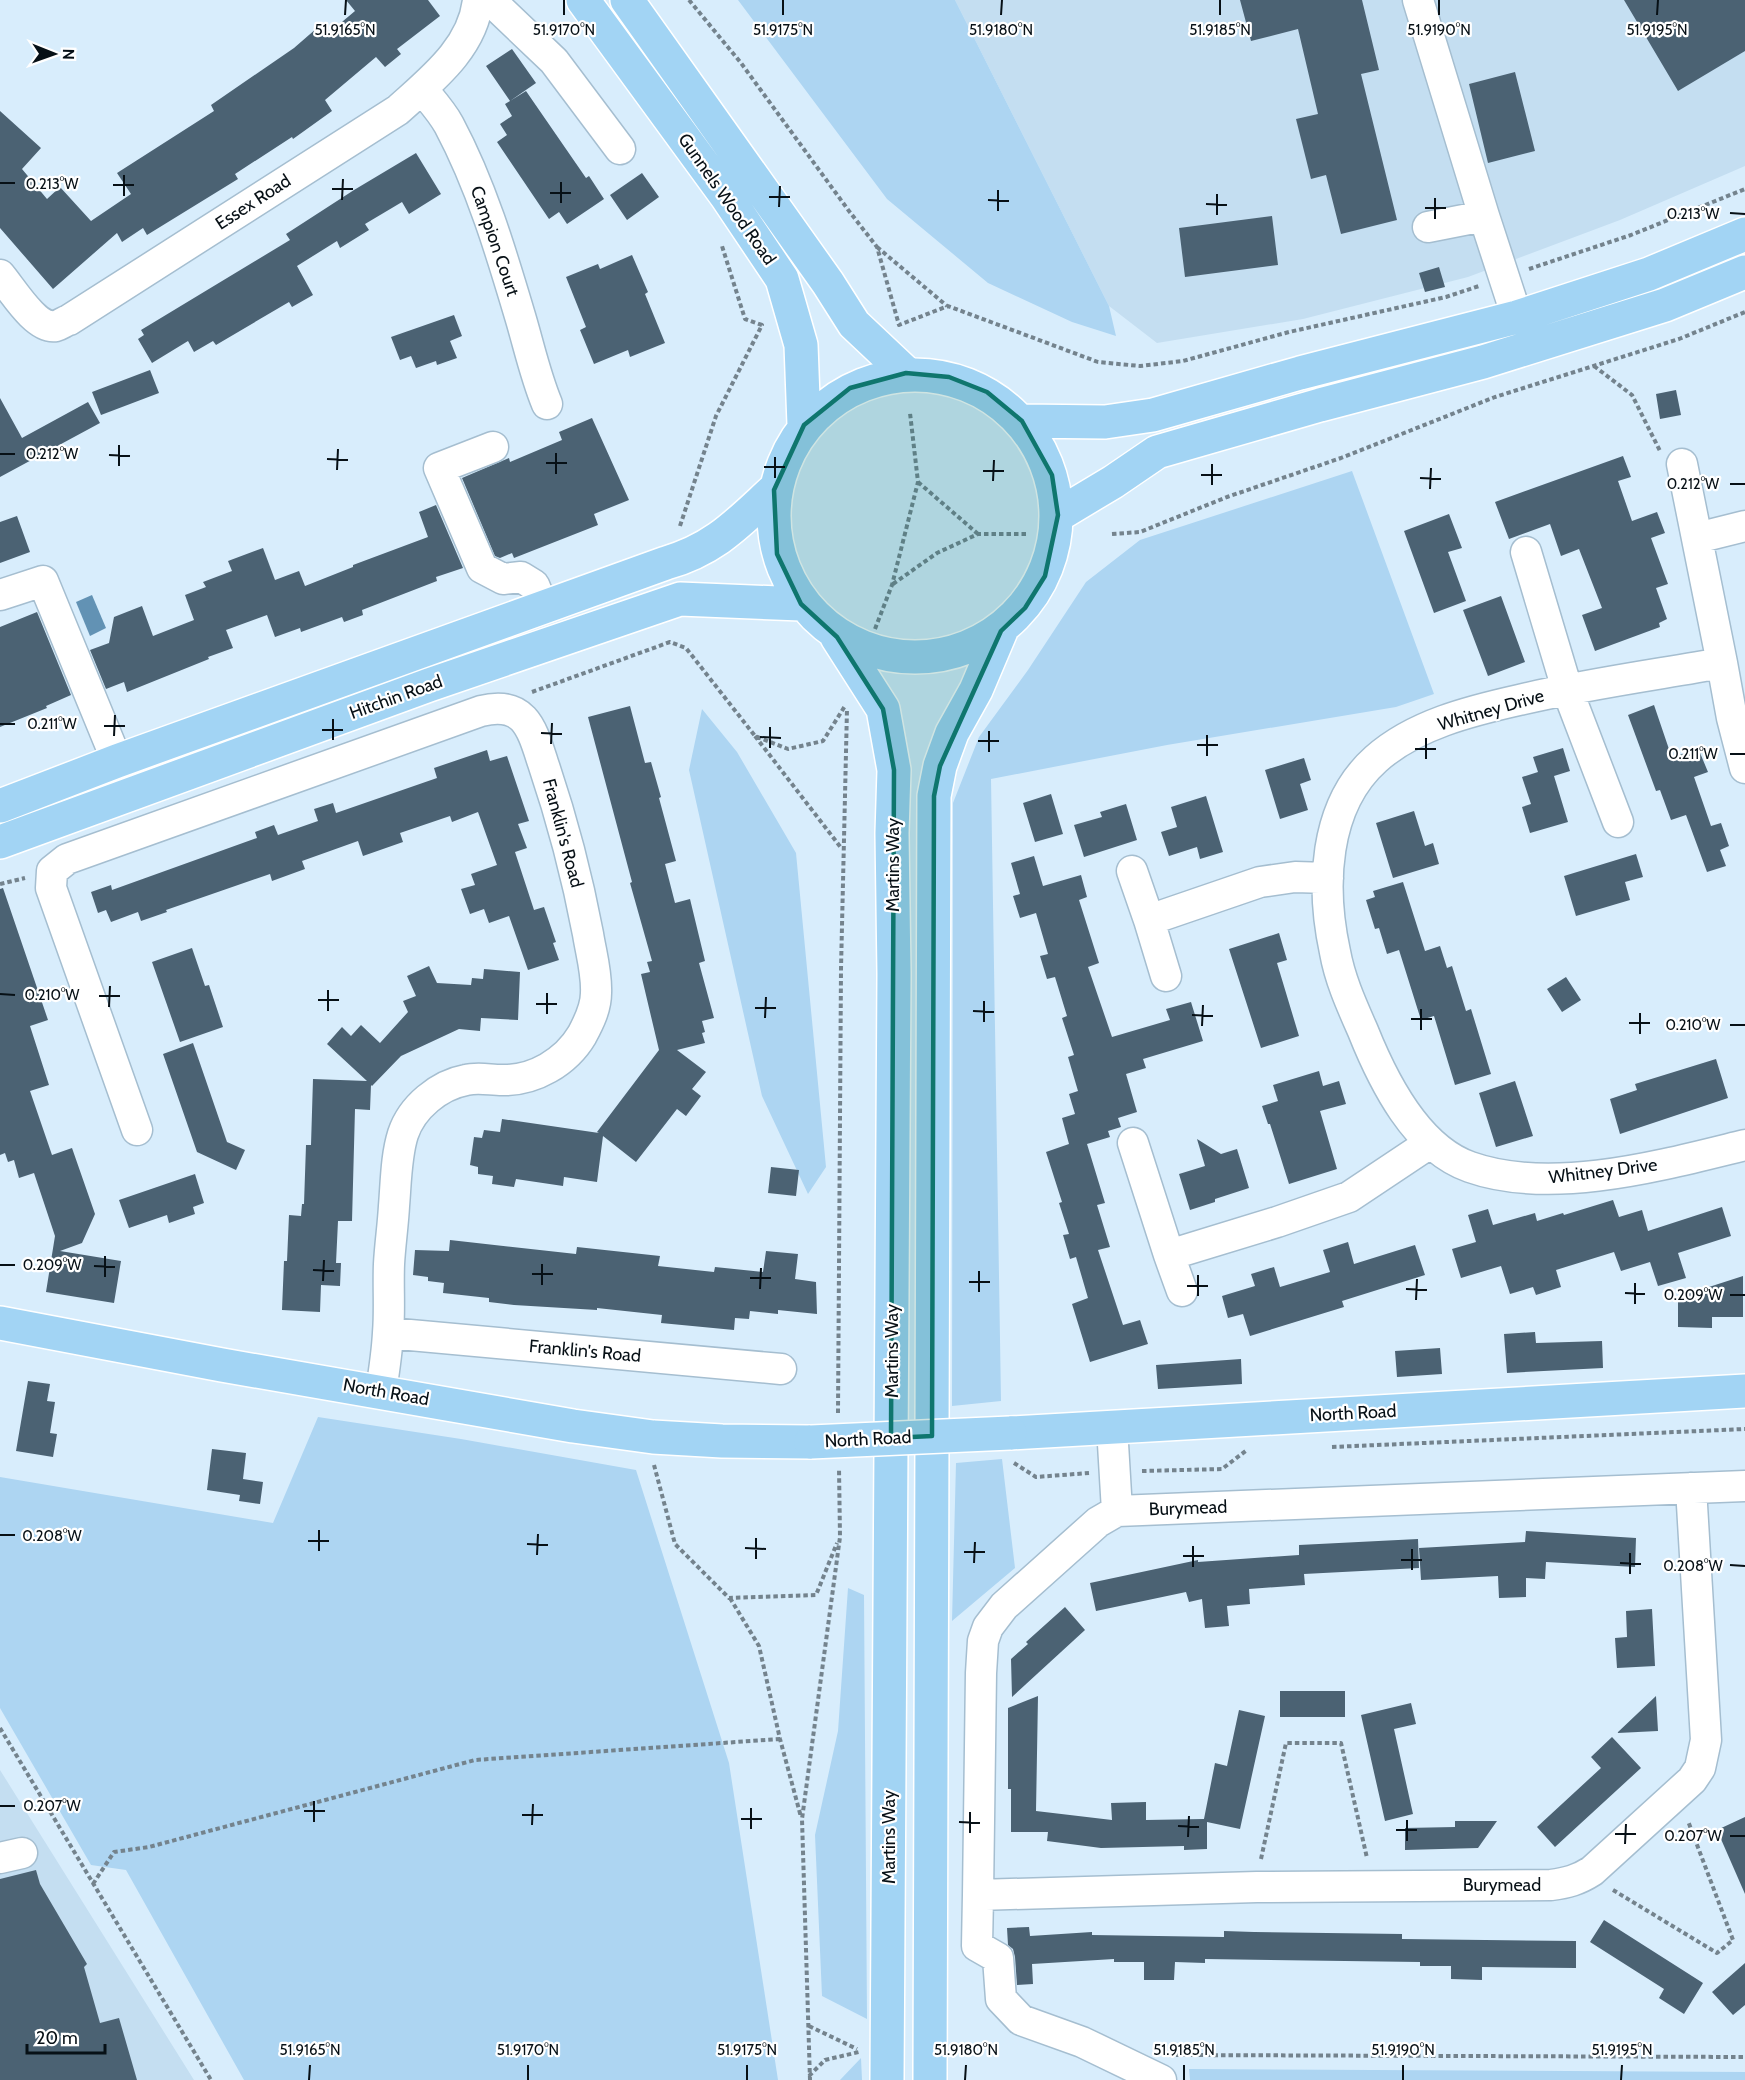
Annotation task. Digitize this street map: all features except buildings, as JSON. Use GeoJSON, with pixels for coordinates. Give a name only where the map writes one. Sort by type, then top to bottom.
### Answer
{"type":"FeatureCollection","features":[{"type":"Feature","properties":{"kind":"main road","name":"Gunnels Wood Road"},"geometry":{"type":"LineString","coordinates":[[583,0],[727,197],[782,279],[801,345],[804,425]]}},
{"type":"Feature","properties":{"kind":"main road","name":"Gunnels Wood Road"},"geometry":{"type":"LineString","coordinates":[[627,0],[854,324],[906,373]]}},
{"type":"Feature","properties":{"kind":"main road"},"geometry":{"type":"LineString","coordinates":[[1022,421],[1105,422],[1153,415],[1300,373],[1517,317],[1649,274],[1745,234]]}},
{"type":"Feature","properties":{"kind":"main road"},"geometry":{"type":"LineString","coordinates":[[1058,515],[1157,452],[1320,405],[1483,362],[1665,305],[1745,272]]}},
{"type":"Feature","properties":{"kind":"main road"},"geometry":{"type":"LineString","coordinates":[[906,373],[949,377],[987,392],[1022,421],[1052,475],[1058,515],[1045,576],[1025,608],[1001,631],[948,656],[896,659],[837,637],[801,604],[777,554],[774,490],[804,425],[850,388],[906,373]]}},
{"type":"Feature","properties":{"kind":"main road","name":"Hitchin Road"},"geometry":{"type":"LineString","coordinates":[[0,806],[117,761],[666,563],[691,556],[726,535],[774,490]]}},
{"type":"Feature","properties":{"kind":"main road","name":"Hitchin Road"},"geometry":{"type":"LineString","coordinates":[[0,842],[418,689],[680,599],[801,604]]}},
{"type":"Feature","properties":{"kind":"main road"},"geometry":{"type":"LineString","coordinates":[[930,2080],[934,796],[940,766],[952,733],[976,690],[1001,631]]}},
{"type":"Feature","properties":{"kind":"main road","name":"Martins Way"},"geometry":{"type":"LineString","coordinates":[[837,637],[883,709],[894,770],[887,2080]]}},
{"type":"Feature","properties":{"kind":"main road","name":"North Road"},"geometry":{"type":"LineString","coordinates":[[0,1323],[222,1365],[573,1426],[653,1437],[722,1441],[1009,1446],[1112,1427],[1745,1391]]}},
{"type":"Feature","properties":{"kind":"street","name":"Essex Road"},"geometry":{"type":"LineString","coordinates":[[0,275],[34,319],[48,326],[55,326],[69,320],[398,110],[444,68],[459,48],[476,14],[478,0]]}},
{"type":"Feature","properties":{"kind":"street"},"geometry":{"type":"LineString","coordinates":[[490,0],[554,61],[620,149]]}},
{"type":"Feature","properties":{"kind":"street"},"geometry":{"type":"LineString","coordinates":[[1418,0],[1517,317]]}},
{"type":"Feature","properties":{"kind":"street","name":"Campion Court"},"geometry":{"type":"LineString","coordinates":[[422,88],[448,124],[490,221],[530,357],[547,404]]}},
{"type":"Feature","properties":{"kind":"street"},"geometry":{"type":"LineString","coordinates":[[1428,227],[1484,216]]}},
{"type":"Feature","properties":{"kind":"street"},"geometry":{"type":"LineString","coordinates":[[493,447],[439,468],[482,568],[503,579],[521,577],[534,585],[543,607]]}},
{"type":"Feature","properties":{"kind":"street"},"geometry":{"type":"LineString","coordinates":[[1679,483],[1697,538],[1732,718],[1745,768]]}},
{"type":"Feature","properties":{"kind":"street"},"geometry":{"type":"LineString","coordinates":[[1697,538],[1745,526]]}},
{"type":"Feature","properties":{"kind":"street","name":"Whitney Drive"},"geometry":{"type":"LineString","coordinates":[[1526,552],[1567,689]]}},
{"type":"Feature","properties":{"kind":"street"},"geometry":{"type":"LineString","coordinates":[[0,595],[44,581],[117,761]]}},
{"type":"Feature","properties":{"kind":"street","name":"Whitney Drive"},"geometry":{"type":"LineString","coordinates":[[1722,663],[1567,689],[1489,707],[1441,722],[1405,738],[1375,759],[1344,801],[1336,821],[1332,842],[1328,878],[1329,919],[1335,954],[1348,994],[1377,1066],[1399,1104],[1430,1143],[1448,1157],[1470,1167],[1501,1174],[1545,1178],[1612,1173],[1745,1145]]}},
{"type":"Feature","properties":{"kind":"street"},"geometry":{"type":"LineString","coordinates":[[1567,689],[1618,822]]}},
{"type":"Feature","properties":{"kind":"street"},"geometry":{"type":"LineString","coordinates":[[137,1130],[51,888],[52,871],[68,859],[481,711],[499,708],[512,711]]}},
{"type":"Feature","properties":{"kind":"street","name":"Franklin's Road"},"geometry":{"type":"LineString","coordinates":[[381,1391],[388,1333],[389,1264],[397,1178],[402,1135],[407,1123],[424,1102],[450,1084],[485,1078],[513,1079],[539,1072],[554,1064],[578,1042],[593,1012],[596,980],[581,898],[560,814],[533,732],[524,718],[512,711]]}},
{"type":"Feature","properties":{"kind":"street"},"geometry":{"type":"LineString","coordinates":[[1132,871],[1166,976]]}},
{"type":"Feature","properties":{"kind":"street"},"geometry":{"type":"LineString","coordinates":[[1149,920],[1260,882],[1286,878],[1328,878]]}},
{"type":"Feature","properties":{"kind":"street"},"geometry":{"type":"LineString","coordinates":[[1133,1143],[1182,1291]]}},
{"type":"Feature","properties":{"kind":"street"},"geometry":{"type":"LineString","coordinates":[[1170,1256],[1349,1197],[1430,1143]]}},
{"type":"Feature","properties":{"kind":"street","name":"Franklin's Road"},"geometry":{"type":"LineString","coordinates":[[388,1333],[781,1369]]}},
{"type":"Feature","properties":{"kind":"street"},"geometry":{"type":"LineString","coordinates":[[1112,1427],[1117,1511],[1098,1522],[1004,1606],[988,1627],[983,1641],[977,1946],[998,1958],[1001,1999],[1021,2020],[1082,2042],[1148,2074]]}},
{"type":"Feature","properties":{"kind":"street","name":"Burymead"},"geometry":{"type":"LineString","coordinates":[[1117,1511],[1745,1486]]}},
{"type":"Feature","properties":{"kind":"street","name":"Burymead"},"geometry":{"type":"LineString","coordinates":[[978,1895],[1257,1887],[1551,1885],[1568,1883],[1592,1871],[1675,1797],[1700,1768],[1706,1740],[1691,1488]]}},
{"type":"Feature","properties":{"kind":"path"},"geometry":{"type":"LineString","coordinates":[[689,0],[741,63],[877,247],[948,306],[1098,362],[1140,366],[1183,361],[1289,332],[1446,297],[1631,235],[1745,189]]}},
{"type":"Feature","properties":{"kind":"path"},"geometry":{"type":"LineString","coordinates":[[877,247],[899,325],[948,306]]}},
{"type":"Feature","properties":{"kind":"path"},"geometry":{"type":"LineString","coordinates":[[1112,534],[1140,532],[1227,497],[1341,458],[1495,397],[1679,339],[1745,312]]}},
{"type":"Feature","properties":{"kind":"path"},"geometry":{"type":"LineString","coordinates":[[666,563],[716,416],[762,325]]}},
{"type":"Feature","properties":{"kind":"path"},"geometry":{"type":"LineString","coordinates":[[1594,366],[1632,395],[1662,456],[1679,483]]}},
{"type":"Feature","properties":{"kind":"path"},"geometry":{"type":"LineString","coordinates":[[875,629],[892,585],[918,482],[910,413]]}},
{"type":"Feature","properties":{"kind":"path"},"geometry":{"type":"LineString","coordinates":[[918,482],[978,534]]}},
{"type":"Feature","properties":{"kind":"path"},"geometry":{"type":"LineString","coordinates":[[892,585],[937,553],[978,534],[1029,534]]}},
{"type":"Feature","properties":{"kind":"path"},"geometry":{"type":"LineString","coordinates":[[512,711],[524,697],[538,688],[670,642],[686,648],[843,850]]}},
{"type":"Feature","properties":{"kind":"path"},"geometry":{"type":"LineString","coordinates":[[755,736],[788,749],[822,741],[847,703],[843,850],[838,1418]]}},
{"type":"Feature","properties":{"kind":"path"},"geometry":{"type":"LineString","coordinates":[[1326,1447],[1745,1429]]}},
{"type":"Feature","properties":{"kind":"path"},"geometry":{"type":"LineString","coordinates":[[653,1437],[652,1458],[675,1544],[729,1598],[759,1646],[780,1739],[802,1819]]}},
{"type":"Feature","properties":{"kind":"path"},"geometry":{"type":"LineString","coordinates":[[1009,1446],[1036,1477],[1114,1472],[1222,1470],[1245,1450],[1256,1449]]}},
{"type":"Feature","properties":{"kind":"path"},"geometry":{"type":"LineString","coordinates":[[809,2078],[802,1819],[840,1537],[839,1466]]}},
{"type":"Feature","properties":{"kind":"path"},"geometry":{"type":"LineString","coordinates":[[729,1598],[816,1595],[840,1537]]}},
{"type":"Feature","properties":{"kind":"path"},"geometry":{"type":"LineString","coordinates":[[0,1728],[211,2080]]}},
{"type":"Feature","properties":{"kind":"path"},"geometry":{"type":"LineString","coordinates":[[93,1884],[114,1852],[149,1847],[475,1760],[780,1739]]}},
{"type":"Feature","properties":{"kind":"path"},"geometry":{"type":"LineString","coordinates":[[1257,1887],[1260,1861],[1286,1743],[1341,1743],[1373,1886]]}},
{"type":"Feature","properties":{"kind":"path"},"geometry":{"type":"LineString","coordinates":[[1592,1871],[1601,1883],[1717,1953],[1733,1940],[1693,1829],[1675,1797]]}},
{"type":"Feature","properties":{"kind":"path"},"geometry":{"type":"LineString","coordinates":[[809,2026],[863,2051],[825,2060],[809,2078]]}},
{"type":"Feature","properties":{"kind":"path"},"geometry":{"type":"LineString","coordinates":[[1148,2074],[1155,2055],[1745,2057]]}},
{"type":"Feature","properties":{"kind":"highlighted area"},"geometry":{"type":"Polygon","coordinates":[[[906,373],[949,377],[987,392],[1022,421],[1052,475],[1058,515],[1045,576],[1025,608],[1001,631],[940,766],[934,796],[932,1436],[891,1438],[894,770],[883,709],[837,637],[801,604],[777,554],[774,490],[804,425],[850,388],[906,373]]]}},
{"type":"Feature","properties":{"kind":"shaded area"},"geometry":{"type":"Polygon","coordinates":[[[738,0],[955,0],[1109,306],[1116,336],[1072,322],[988,283],[887,199],[738,0]]]}},
{"type":"Feature","properties":{"kind":"shaded area"},"geometry":{"type":"Polygon","coordinates":[[[955,0],[1745,0],[1745,166],[1620,220],[1468,277],[1303,319],[1157,343],[1109,306],[955,0]]]}},
{"type":"Feature","properties":{"kind":"shaded area"},"geometry":{"type":"Polygon","coordinates":[[[1352,471],[1434,694],[1396,707],[1167,745],[991,779],[1001,1401],[952,1406],[953,803],[979,737],[1028,670],[1086,582],[1140,540],[1352,471]]]}},
{"type":"Feature","properties":{"kind":"shaded area"},"geometry":{"type":"Polygon","coordinates":[[[92,595],[106,628],[90,636],[76,602],[92,595]]]}},
{"type":"Feature","properties":{"kind":"shaded area"},"geometry":{"type":"Polygon","coordinates":[[[702,709],[737,752],[796,853],[826,1167],[808,1194],[762,1096],[689,770],[702,709]]]}},
{"type":"Feature","properties":{"kind":"shaded area"},"geometry":{"type":"Polygon","coordinates":[[[318,1417],[461,1439],[636,1470],[729,1763],[778,2080],[244,2080],[126,1870],[91,1865],[0,1708],[0,1477],[273,1523],[318,1417]]]}},
{"type":"Feature","properties":{"kind":"shaded area"},"geometry":{"type":"Polygon","coordinates":[[[1002,1459],[1015,1568],[952,1621],[956,1463],[1002,1459]]]}},
{"type":"Feature","properties":{"kind":"shaded area"},"geometry":{"type":"Polygon","coordinates":[[[848,1588],[864,1595],[867,2019],[822,1996],[815,1835],[838,1731],[848,1588]]]}},
{"type":"Feature","properties":{"kind":"shaded area"},"geometry":{"type":"Polygon","coordinates":[[[0,1770],[194,2080],[0,2080],[0,1770]]]}},
{"type":"Feature","properties":{"kind":"shaded area"},"geometry":{"type":"Polygon","coordinates":[[[861,2058],[862,2080],[840,2080],[861,2058]]]}},
{"type":"Feature","properties":{"kind":"shaded area"},"geometry":{"type":"Polygon","coordinates":[[[1189,2069],[1745,2072],[1745,2080],[1190,2080],[1189,2069]]]}}]}
